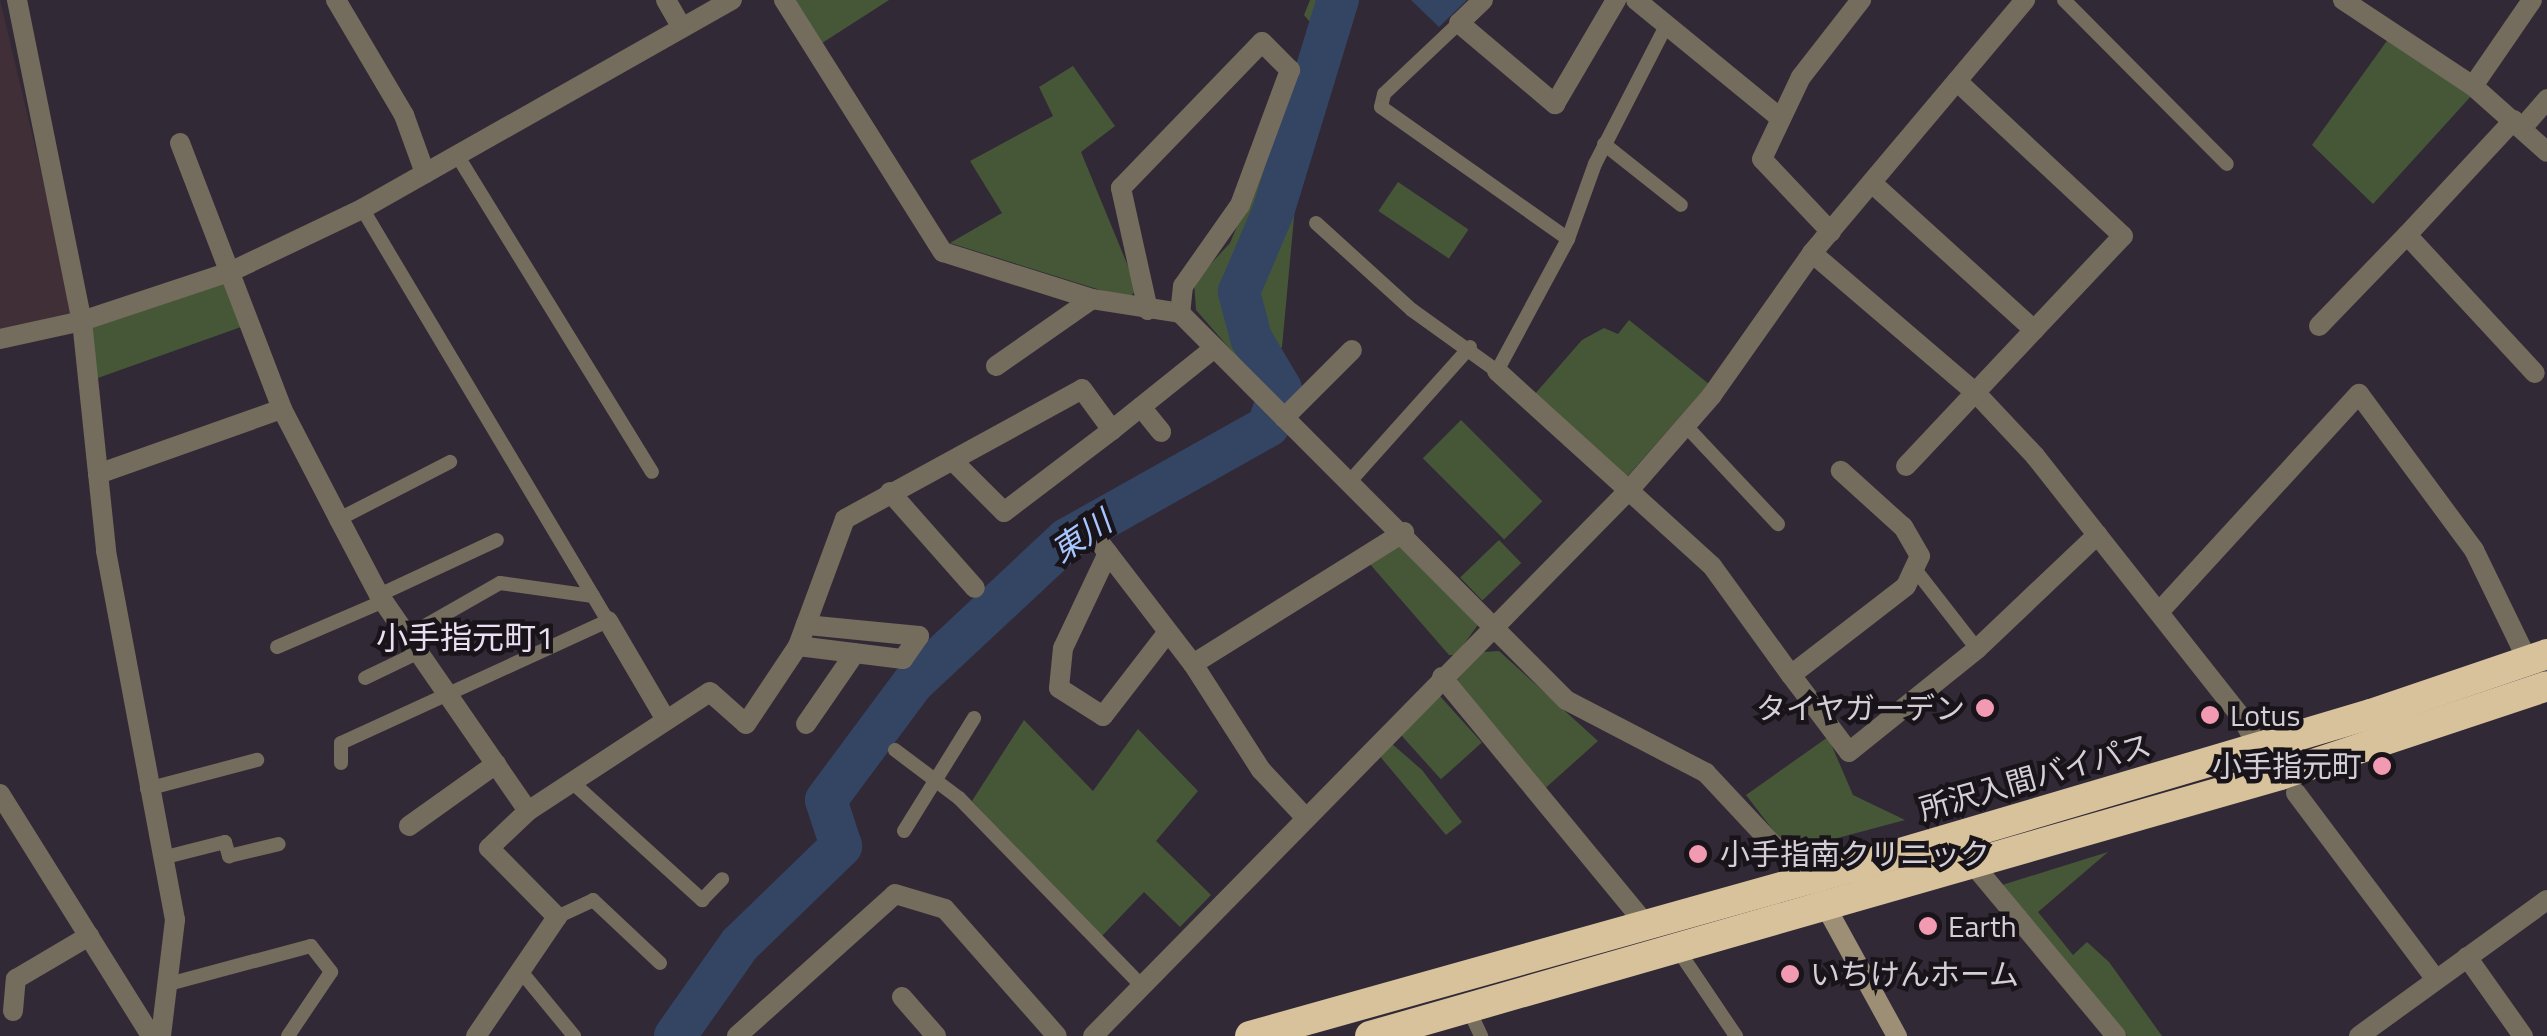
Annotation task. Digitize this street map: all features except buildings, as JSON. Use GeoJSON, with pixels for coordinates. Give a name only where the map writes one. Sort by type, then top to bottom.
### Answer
{"type":"FeatureCollection","features":[{"type":"Feature","properties":{"kind":"highway","name":"所沢入間バイパス"},"geometry":{"type":"LineString","coordinates":[[1250,1036],[1643,922],[1806,880],[2258,747],[2538,657]]}},
{"type":"Feature","properties":{"kind":"highway"},"geometry":{"type":"LineString","coordinates":[[1370,1036],[1475,1023],[1678,950],[2280,775],[2547,686]]}},
{"type":"Feature","properties":{"kind":"street"},"geometry":{"type":"LineString","coordinates":[[17,0],[82,321],[98,474],[147,789],[175,920],[162,1036]]}},
{"type":"Feature","properties":{"kind":"street"},"geometry":{"type":"LineString","coordinates":[[336,0],[404,115],[425,173]]}},
{"type":"Feature","properties":{"kind":"street"},"geometry":{"type":"LineString","coordinates":[[666,0],[682,28]]}},
{"type":"Feature","properties":{"kind":"street"},"geometry":{"type":"LineString","coordinates":[[0,340],[82,321],[232,270],[362,209],[732,0]]}},
{"type":"Feature","properties":{"kind":"street"},"geometry":{"type":"LineString","coordinates":[[784,0],[943,252],[1092,299],[1180,313],[1212,350],[1352,479],[1566,700],[1706,773],[1827,905],[1896,1036]]}},
{"type":"Feature","properties":{"kind":"street"},"geometry":{"type":"LineString","coordinates":[[1483,0],[1459,23],[1555,104],[1616,0]]}},
{"type":"Feature","properties":{"kind":"street"},"geometry":{"type":"LineString","coordinates":[[1636,0],[1780,118]]}},
{"type":"Feature","properties":{"kind":"street"},"geometry":{"type":"LineString","coordinates":[[1831,232],[1762,159],[1800,77],[1861,0]]}},
{"type":"Feature","properties":{"kind":"street"},"geometry":{"type":"LineString","coordinates":[[2344,0],[2473,86],[2547,152]]}},
{"type":"Feature","properties":{"kind":"street"},"geometry":{"type":"LineString","coordinates":[[2473,86],[2532,0]]}},
{"type":"Feature","properties":{"kind":"street"},"geometry":{"type":"LineString","coordinates":[[1093,1036],[1631,488],[1684,425],[1812,253],[1958,81],[2018,3]]}},
{"type":"Feature","properties":{"kind":"street"},"geometry":{"type":"LineString","coordinates":[[1148,310],[1121,188],[1262,42],[1290,70],[1240,205],[1183,286],[1180,313]]}},
{"type":"Feature","properties":{"kind":"street"},"geometry":{"type":"LineString","coordinates":[[1906,466],[2123,236],[1958,81]]}},
{"type":"Feature","properties":{"kind":"street"},"geometry":{"type":"LineString","coordinates":[[2319,326],[2547,99]]}},
{"type":"Feature","properties":{"kind":"street"},"geometry":{"type":"LineString","coordinates":[[180,143],[232,270],[282,409],[382,598],[528,810]]}},
{"type":"Feature","properties":{"kind":"street"},"geometry":{"type":"LineString","coordinates":[[1872,183],[2034,330]]}},
{"type":"Feature","properties":{"kind":"street"},"geometry":{"type":"LineString","coordinates":[[2407,235],[2535,373]]}},
{"type":"Feature","properties":{"kind":"street"},"geometry":{"type":"LineString","coordinates":[[1812,253],[1975,392],[2159,612],[2258,747]]}},
{"type":"Feature","properties":{"kind":"street"},"geometry":{"type":"LineString","coordinates":[[996,366],[1092,299]]}},
{"type":"Feature","properties":{"kind":"street"},"geometry":{"type":"LineString","coordinates":[[953,461],[1004,512],[1212,350]]}},
{"type":"Feature","properties":{"kind":"street"},"geometry":{"type":"LineString","coordinates":[[1284,418],[1352,350]]}},
{"type":"Feature","properties":{"kind":"street"},"geometry":{"type":"LineString","coordinates":[[1497,371],[1631,488],[1712,566],[1849,752],[1977,649],[2097,535]]}},
{"type":"Feature","properties":{"kind":"street"},"geometry":{"type":"LineString","coordinates":[[476,1036],[557,917],[489,848],[528,810],[710,692],[746,724],[798,646],[846,519],[1082,390],[1112,430]]}},
{"type":"Feature","properties":{"kind":"street"},"geometry":{"type":"LineString","coordinates":[[2159,612],[2359,394],[2474,550],[2538,657]]}},
{"type":"Feature","properties":{"kind":"street"},"geometry":{"type":"LineString","coordinates":[[1142,407],[1160,432]]}},
{"type":"Feature","properties":{"kind":"street"},"geometry":{"type":"LineString","coordinates":[[98,474],[282,409]]}},
{"type":"Feature","properties":{"kind":"street"},"geometry":{"type":"LineString","coordinates":[[1791,675],[1906,586],[1920,556],[1903,527],[1841,471]]}},
{"type":"Feature","properties":{"kind":"street"},"geometry":{"type":"LineString","coordinates":[[890,492],[975,588]]}},
{"type":"Feature","properties":{"kind":"street"},"geometry":{"type":"LineString","coordinates":[[1192,664],[1404,532]]}},
{"type":"Feature","properties":{"kind":"street"},"geometry":{"type":"LineString","coordinates":[[1094,535],[1192,664],[1262,770],[1305,817]]}},
{"type":"Feature","properties":{"kind":"street"},"geometry":{"type":"LineString","coordinates":[[1108,554],[1064,648],[1059,688],[1103,716],[1168,632]]}},
{"type":"Feature","properties":{"kind":"street"},"geometry":{"type":"LineString","coordinates":[[608,622],[666,720]]}},
{"type":"Feature","properties":{"kind":"street"},"geometry":{"type":"LineString","coordinates":[[798,646],[903,659],[919,636],[806,626]]}},
{"type":"Feature","properties":{"kind":"street"},"geometry":{"type":"LineString","coordinates":[[806,724],[855,653]]}},
{"type":"Feature","properties":{"kind":"street"},"geometry":{"type":"LineString","coordinates":[[1442,677],[1643,922]]}},
{"type":"Feature","properties":{"kind":"street"},"geometry":{"type":"LineString","coordinates":[[409,826],[496,764]]}},
{"type":"Feature","properties":{"kind":"street"},"geometry":{"type":"LineString","coordinates":[[2296,793],[2435,978]]}},
{"type":"Feature","properties":{"kind":"street"},"geometry":{"type":"LineString","coordinates":[[0,794],[151,1036]]}},
{"type":"Feature","properties":{"kind":"street"},"geometry":{"type":"LineString","coordinates":[[1972,863],[2116,1036]]}},
{"type":"Feature","properties":{"kind":"street"},"geometry":{"type":"LineString","coordinates":[[737,1036],[894,894],[945,909],[1057,1036]]}},
{"type":"Feature","properties":{"kind":"street"},"geometry":{"type":"LineString","coordinates":[[2359,1036],[2547,900]]}},
{"type":"Feature","properties":{"kind":"street"},"geometry":{"type":"LineString","coordinates":[[13,1011],[16,979],[90,936]]}},
{"type":"Feature","properties":{"kind":"street"},"geometry":{"type":"LineString","coordinates":[[2467,957],[2523,1036]]}},
{"type":"Feature","properties":{"kind":"street"},"geometry":{"type":"LineString","coordinates":[[902,996],[936,1036]]}},
{"type":"Feature","properties":{"kind":"lane"},"geometry":{"type":"LineString","coordinates":[[2064,0],[2227,164]]}},
{"type":"Feature","properties":{"kind":"lane"},"geometry":{"type":"LineString","coordinates":[[1459,23],[1384,94],[1380,106],[1568,240]]}},
{"type":"Feature","properties":{"kind":"lane"},"geometry":{"type":"LineString","coordinates":[[1316,223],[1412,310],[1470,347],[1497,371],[1568,240],[1604,144],[1667,24]]}},
{"type":"Feature","properties":{"kind":"lane"},"geometry":{"type":"LineString","coordinates":[[1604,144],[1681,205]]}},
{"type":"Feature","properties":{"kind":"lane"},"geometry":{"type":"LineString","coordinates":[[457,155],[652,472]]}},
{"type":"Feature","properties":{"kind":"lane"},"geometry":{"type":"LineString","coordinates":[[340,763],[341,742],[450,697],[608,622],[362,209]]}},
{"type":"Feature","properties":{"kind":"lane"},"geometry":{"type":"LineString","coordinates":[[1352,479],[1470,347]]}},
{"type":"Feature","properties":{"kind":"lane"},"geometry":{"type":"LineString","coordinates":[[1684,425],[1778,524]]}},
{"type":"Feature","properties":{"kind":"lane"},"geometry":{"type":"LineString","coordinates":[[340,519],[450,462]]}},
{"type":"Feature","properties":{"kind":"lane"},"geometry":{"type":"LineString","coordinates":[[277,647],[497,540]]}},
{"type":"Feature","properties":{"kind":"lane"},"geometry":{"type":"LineString","coordinates":[[1914,568],[1977,649]]}},
{"type":"Feature","properties":{"kind":"lane"},"geometry":{"type":"LineString","coordinates":[[364,678],[500,583],[593,596]]}},
{"type":"Feature","properties":{"kind":"lane"},"geometry":{"type":"LineString","coordinates":[[904,831],[932,778],[974,718]]}},
{"type":"Feature","properties":{"kind":"lane"},"geometry":{"type":"LineString","coordinates":[[895,750],[932,778],[1140,984]]}},
{"type":"Feature","properties":{"kind":"lane"},"geometry":{"type":"LineString","coordinates":[[147,789],[256,760]]}},
{"type":"Feature","properties":{"kind":"lane"},"geometry":{"type":"LineString","coordinates":[[572,782],[702,900],[722,879]]}},
{"type":"Feature","properties":{"kind":"lane"},"geometry":{"type":"LineString","coordinates":[[162,858],[225,842],[229,856],[279,844]]}},
{"type":"Feature","properties":{"kind":"lane"},"geometry":{"type":"LineString","coordinates":[[557,917],[594,900],[660,963]]}},
{"type":"Feature","properties":{"kind":"lane"},"geometry":{"type":"LineString","coordinates":[[165,985],[310,946],[331,972],[288,1036]]}},
{"type":"Feature","properties":{"kind":"lane"},"geometry":{"type":"LineString","coordinates":[[1678,950],[1736,1036]]}},
{"type":"Feature","properties":{"kind":"lane"},"geometry":{"type":"LineString","coordinates":[[519,969],[574,1036]]}},
{"type":"Feature","properties":{"kind":"shaded area"},"geometry":{"type":"Polygon","coordinates":[[[0,0],[74,310],[70,317],[0,332],[0,0]]]}},
{"type":"Feature","properties":{"kind":"green space"},"geometry":{"type":"Polygon","coordinates":[[[788,0],[889,0],[819,45],[788,0]]]}},
{"type":"Feature","properties":{"kind":"green space"},"geometry":{"type":"Polygon","coordinates":[[[1310,0],[1351,0],[1342,56],[1296,196],[1282,347],[1251,373],[1196,310],[1194,282],[1230,243],[1282,120],[1316,29],[1304,15],[1310,0]]]}},
{"type":"Feature","properties":{"kind":"green space"},"geometry":{"type":"Polygon","coordinates":[[[2389,38],[2473,94],[2373,204],[2312,145],[2389,38]]]}},
{"type":"Feature","properties":{"kind":"green space"},"geometry":{"type":"Polygon","coordinates":[[[1073,66],[1115,126],[1081,152],[1137,288],[1129,299],[950,243],[1002,213],[970,161],[1053,116],[1039,87],[1073,66]]]}},
{"type":"Feature","properties":{"kind":"green space"},"geometry":{"type":"Polygon","coordinates":[[[1398,182],[1468,230],[1449,259],[1378,211],[1398,182]]]}},
{"type":"Feature","properties":{"kind":"green space"},"geometry":{"type":"Polygon","coordinates":[[[224,283],[241,327],[95,379],[92,325],[224,283]]]}},
{"type":"Feature","properties":{"kind":"green space"},"geometry":{"type":"Polygon","coordinates":[[[1629,320],[1709,384],[1625,479],[1534,395],[1582,340],[1604,328],[1618,334],[1629,320]]]}},
{"type":"Feature","properties":{"kind":"green space"},"geometry":{"type":"Polygon","coordinates":[[[1461,420],[1542,501],[1504,540],[1423,458],[1461,420]]]}},
{"type":"Feature","properties":{"kind":"green space"},"geometry":{"type":"Polygon","coordinates":[[[1499,540],[1521,563],[1482,601],[1460,578],[1499,540]]]}},
{"type":"Feature","properties":{"kind":"green space"},"geometry":{"type":"Polygon","coordinates":[[[1397,545],[1409,547],[1480,622],[1456,655],[1449,655],[1369,563],[1397,545]]]}},
{"type":"Feature","properties":{"kind":"green space"},"geometry":{"type":"Polygon","coordinates":[[[1499,651],[1598,741],[1541,792],[1456,681],[1483,652],[1499,651]]]}},
{"type":"Feature","properties":{"kind":"green space"},"geometry":{"type":"Polygon","coordinates":[[[1439,695],[1482,743],[1441,779],[1398,732],[1439,695]]]}},
{"type":"Feature","properties":{"kind":"green space"},"geometry":{"type":"Polygon","coordinates":[[[1024,720],[1093,791],[1138,729],[1198,791],[1156,841],[1211,895],[1180,927],[1144,892],[1101,937],[972,801],[1024,720]]]}},
{"type":"Feature","properties":{"kind":"green space"},"geometry":{"type":"Polygon","coordinates":[[[1828,737],[1853,795],[1905,820],[1789,851],[1746,795],[1828,737]]]}},
{"type":"Feature","properties":{"kind":"green space"},"geometry":{"type":"Polygon","coordinates":[[[1391,743],[1422,770],[1462,822],[1446,835],[1378,754],[1391,743]]]}},
{"type":"Feature","properties":{"kind":"green space"},"geometry":{"type":"Polygon","coordinates":[[[2108,852],[2038,912],[2073,955],[2087,942],[2109,962],[2162,1036],[2127,1036],[1999,886],[2108,852]]]}},
{"type":"Feature","properties":{"kind":"water"},"geometry":{"type":"Polygon","coordinates":[[[1411,0],[1467,0],[1439,27],[1411,0]]]}},
{"type":"Feature","properties":{"kind":"waterway","name":"東川"},"geometry":{"type":"LineString","coordinates":[[675,1036],[740,944],[841,846],[826,800],[913,683],[1067,539],[1268,426],[1281,389],[1251,338],[1239,292],[1273,212],[1338,0]]}},
{"type":"Feature","properties":{"kind":"place","name":"タイヤガーデン"},"geometry":{"type":"Point","coordinates":[1985,708]}},
{"type":"Feature","properties":{"kind":"place","name":"Lotus"},"geometry":{"type":"Point","coordinates":[2210,715]}},
{"type":"Feature","properties":{"kind":"place","name":"小手指元町"},"geometry":{"type":"Point","coordinates":[2382,766]}},
{"type":"Feature","properties":{"kind":"place","name":"小手指南クリニック"},"geometry":{"type":"Point","coordinates":[1698,854]}},
{"type":"Feature","properties":{"kind":"place","name":"Earth"},"geometry":{"type":"Point","coordinates":[1928,926]}},
{"type":"Feature","properties":{"kind":"place","name":"いちけんホーム"},"geometry":{"type":"Point","coordinates":[1790,974]}},
{"type":"Feature","properties":{"kind":"district","name":"小手指元町1"},"geometry":{"type":"Point","coordinates":[465,637]}}]}
